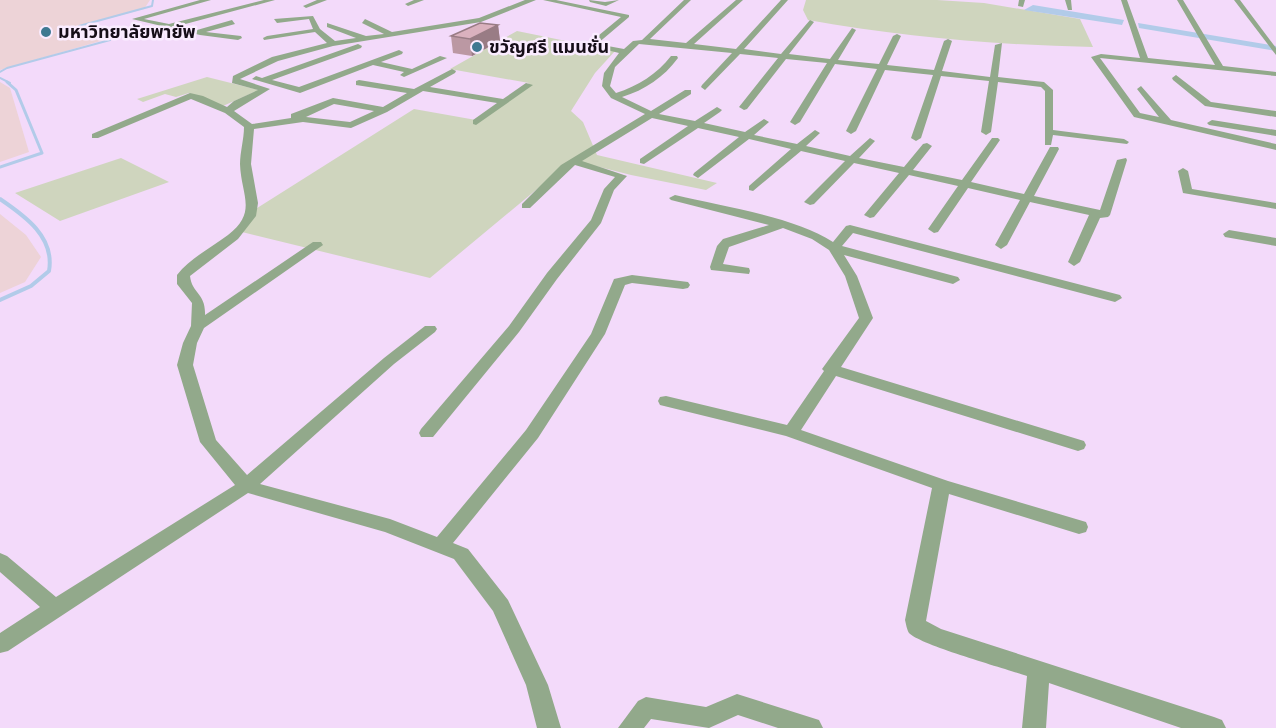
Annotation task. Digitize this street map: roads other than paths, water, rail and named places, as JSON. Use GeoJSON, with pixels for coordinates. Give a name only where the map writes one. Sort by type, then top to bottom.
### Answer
{"type":"FeatureCollection","features":[{"type":"Feature","properties":{"kind":"street"},"geometry":{"type":"LineString","coordinates":[[208,0],[136,19],[195,32],[238,38]]}},
{"type":"Feature","properties":{"kind":"street"},"geometry":{"type":"LineString","coordinates":[[228,0],[249,4]]}},
{"type":"Feature","properties":{"kind":"street"},"geometry":{"type":"LineString","coordinates":[[169,26],[272,0]]}},
{"type":"Feature","properties":{"kind":"street"},"geometry":{"type":"LineString","coordinates":[[306,6],[324,0]]}},
{"type":"Feature","properties":{"kind":"street"},"geometry":{"type":"LineString","coordinates":[[408,4],[421,0]]}},
{"type":"Feature","properties":{"kind":"street"},"geometry":{"type":"LineString","coordinates":[[488,3],[496,0]]}},
{"type":"Feature","properties":{"kind":"street"},"geometry":{"type":"LineString","coordinates":[[228,111],[237,103],[266,89],[235,81],[275,59],[481,20],[514,5],[533,0]]}},
{"type":"Feature","properties":{"kind":"street"},"geometry":{"type":"LineString","coordinates":[[546,0],[627,16],[591,45],[626,52]]}},
{"type":"Feature","properties":{"kind":"street"},"geometry":{"type":"LineString","coordinates":[[589,0],[606,4],[616,0]]}},
{"type":"Feature","properties":{"kind":"street"},"geometry":{"type":"LineString","coordinates":[[641,40],[661,16],[679,0]]}},
{"type":"Feature","properties":{"kind":"street"},"geometry":{"type":"LineString","coordinates":[[688,0],[626,52],[606,74],[606,86],[614,96],[652,115],[1100,214]]}},
{"type":"Feature","properties":{"kind":"street"},"geometry":{"type":"LineString","coordinates":[[687,46],[740,0]]}},
{"type":"Feature","properties":{"kind":"street"},"geometry":{"type":"LineString","coordinates":[[705,87],[785,0]]}},
{"type":"Feature","properties":{"kind":"street"},"geometry":{"type":"LineString","coordinates":[[1068,0],[1070,9]]}},
{"type":"Feature","properties":{"kind":"street"},"geometry":{"type":"LineString","coordinates":[[1124,0],[1145,60]]}},
{"type":"Feature","properties":{"kind":"street"},"geometry":{"type":"LineString","coordinates":[[1180,0],[1221,69]]}},
{"type":"Feature","properties":{"kind":"street"},"geometry":{"type":"LineString","coordinates":[[1237,0],[1274,49]]}},
{"type":"Feature","properties":{"kind":"street"},"geometry":{"type":"LineString","coordinates":[[661,16],[670,17]]}},
{"type":"Feature","properties":{"kind":"street"},"geometry":{"type":"LineString","coordinates":[[277,21],[310,17],[317,30],[334,49],[370,62],[412,71]]}},
{"type":"Feature","properties":{"kind":"street"},"geometry":{"type":"LineString","coordinates":[[365,21],[393,35]]}},
{"type":"Feature","properties":{"kind":"street"},"geometry":{"type":"LineString","coordinates":[[195,32],[232,22]]}},
{"type":"Feature","properties":{"kind":"street"},"geometry":{"type":"LineString","coordinates":[[744,107],[810,22]]}},
{"type":"Feature","properties":{"kind":"street"},"geometry":{"type":"LineString","coordinates":[[330,26],[364,41]]}},
{"type":"Feature","properties":{"kind":"street"},"geometry":{"type":"LineString","coordinates":[[267,38],[317,30]]}},
{"type":"Feature","properties":{"kind":"street"},"geometry":{"type":"LineString","coordinates":[[795,123],[852,30]]}},
{"type":"Feature","properties":{"kind":"street"},"geometry":{"type":"LineString","coordinates":[[851,131],[897,36]]}},
{"type":"Feature","properties":{"kind":"street"},"geometry":{"type":"LineString","coordinates":[[641,40],[1044,85],[1049,90],[1051,141],[1027,198],[1001,245]]}},
{"type":"Feature","properties":{"kind":"street"},"geometry":{"type":"LineString","coordinates":[[916,138],[948,41]]}},
{"type":"Feature","properties":{"kind":"street"},"geometry":{"type":"LineString","coordinates":[[934,229],[966,184],[991,136],[993,79],[999,45]]}},
{"type":"Feature","properties":{"kind":"street"},"geometry":{"type":"LineString","coordinates":[[266,79],[334,49]]}},
{"type":"Feature","properties":{"kind":"street"},"geometry":{"type":"LineString","coordinates":[[244,74],[297,89],[399,52]]}},
{"type":"Feature","properties":{"kind":"street"},"geometry":{"type":"LineString","coordinates":[[1276,74],[1098,56],[1137,116],[1276,147]]}},
{"type":"Feature","properties":{"kind":"street"},"geometry":{"type":"LineString","coordinates":[[398,77],[443,58]]}},
{"type":"Feature","properties":{"kind":"street"},"geometry":{"type":"LineString","coordinates":[[614,96],[627,93],[665,71],[674,58]]}},
{"type":"Feature","properties":{"kind":"street"},"geometry":{"type":"LineString","coordinates":[[95,136],[187,96],[200,98],[228,111],[248,125],[303,117],[351,125],[384,110],[452,70]]}},
{"type":"Feature","properties":{"kind":"street"},"geometry":{"type":"LineString","coordinates":[[1176,78],[1208,104],[1276,114]]}},
{"type":"Feature","properties":{"kind":"street"},"geometry":{"type":"LineString","coordinates":[[359,83],[506,102]]}},
{"type":"Feature","properties":{"kind":"street"},"geometry":{"type":"LineString","coordinates":[[476,122],[530,85]]}},
{"type":"Feature","properties":{"kind":"street"},"geometry":{"type":"LineString","coordinates":[[1141,88],[1168,122]]}},
{"type":"Feature","properties":{"kind":"street"},"geometry":{"type":"LineString","coordinates":[[526,206],[565,167],[688,92]]}},
{"type":"Feature","properties":{"kind":"street"},"geometry":{"type":"LineString","coordinates":[[303,117],[333,100],[384,110]]}},
{"type":"Feature","properties":{"kind":"street"},"geometry":{"type":"LineString","coordinates":[[644,161],[717,110]]}},
{"type":"Feature","properties":{"kind":"street"},"geometry":{"type":"LineString","coordinates":[[698,176],[765,122]]}},
{"type":"Feature","properties":{"kind":"street"},"geometry":{"type":"LineString","coordinates":[[1200,122],[1276,133]]}},
{"type":"Feature","properties":{"kind":"street"},"geometry":{"type":"LineString","coordinates":[[248,125],[246,169],[253,197],[248,222],[192,265],[183,275],[184,284],[198,303],[198,326],[190,343],[185,365],[208,442],[246,486],[390,526],[461,554],[501,606],[537,686],[549,728]]}},
{"type":"Feature","properties":{"kind":"street"},"geometry":{"type":"LineString","coordinates":[[753,188],[815,133]]}},
{"type":"Feature","properties":{"kind":"street"},"geometry":{"type":"LineString","coordinates":[[810,202],[870,141]]}},
{"type":"Feature","properties":{"kind":"street"},"geometry":{"type":"LineString","coordinates":[[1051,141],[1124,142]]}},
{"type":"Feature","properties":{"kind":"street"},"geometry":{"type":"LineString","coordinates":[[870,215],[927,146]]}},
{"type":"Feature","properties":{"kind":"street"},"geometry":{"type":"LineString","coordinates":[[1074,262],[1100,214],[1122,160]]}},
{"type":"Feature","properties":{"kind":"street"},"geometry":{"type":"LineString","coordinates":[[428,433],[514,329],[552,276],[597,221],[609,189],[622,176],[574,162]]}},
{"type":"Feature","properties":{"kind":"street"},"geometry":{"type":"LineString","coordinates":[[1183,171],[1186,191],[1276,206]]}},
{"type":"Feature","properties":{"kind":"street"},"geometry":{"type":"LineString","coordinates":[[675,198],[783,224],[816,236],[834,248],[953,280]]}},
{"type":"Feature","properties":{"kind":"street"},"geometry":{"type":"LineString","coordinates":[[744,271],[716,267],[723,246],[727,242],[783,224]]}},
{"type":"Feature","properties":{"kind":"street"},"geometry":{"type":"LineString","coordinates":[[834,248],[850,229],[1115,298]]}},
{"type":"Feature","properties":{"kind":"street"},"geometry":{"type":"LineString","coordinates":[[1229,234],[1276,242]]}},
{"type":"Feature","properties":{"kind":"street"},"geometry":{"type":"LineString","coordinates":[[198,326],[316,245]]}},
{"type":"Feature","properties":{"kind":"street"},"geometry":{"type":"LineString","coordinates":[[791,432],[830,369],[866,318],[851,276],[834,248]]}},
{"type":"Feature","properties":{"kind":"street"},"geometry":{"type":"LineString","coordinates":[[440,546],[532,434],[598,334],[619,282],[632,279],[682,285]]}},
{"type":"Feature","properties":{"kind":"street"},"geometry":{"type":"LineString","coordinates":[[0,644],[246,486],[389,361],[430,329]]}},
{"type":"Feature","properties":{"kind":"street"},"geometry":{"type":"LineString","coordinates":[[830,369],[1077,445]]}},
{"type":"Feature","properties":{"kind":"street"},"geometry":{"type":"LineString","coordinates":[[666,401],[791,432],[942,485],[1078,527]]}},
{"type":"Feature","properties":{"kind":"street"},"geometry":{"type":"LineString","coordinates":[[942,485],[915,620],[917,627],[935,636],[1214,728]]}},
{"type":"Feature","properties":{"kind":"street"},"geometry":{"type":"LineString","coordinates":[[0,561],[55,608]]}},
{"type":"Feature","properties":{"kind":"street"},"geometry":{"type":"LineString","coordinates":[[1034,728],[1039,670]]}},
{"type":"Feature","properties":{"kind":"street"},"geometry":{"type":"LineString","coordinates":[[630,728],[646,708],[707,718],[737,704],[811,728]]}},
{"type":"Feature","properties":{"kind":"water"},"geometry":{"type":"Polygon","coordinates":[[[1033,5],[1124,20],[1122,25],[1024,10],[1033,5]]]}},
{"type":"Feature","properties":{"kind":"water"},"geometry":{"type":"Polygon","coordinates":[[[1138,23],[1276,46],[1276,51],[1139,28],[1138,23]]]}},
{"type":"Feature","properties":{"kind":"waterway"},"geometry":{"type":"LineString","coordinates":[[0,72],[7,68],[110,40],[111,38],[79,26],[152,6],[153,0]]}},
{"type":"Feature","properties":{"kind":"waterway"},"geometry":{"type":"LineString","coordinates":[[0,78],[10,83]]}},
{"type":"Feature","properties":{"kind":"waterway"},"geometry":{"type":"LineString","coordinates":[[0,167],[42,153],[16,90],[7,82]]}},
{"type":"Feature","properties":{"kind":"waterway"},"geometry":{"type":"LineString","coordinates":[[0,199],[36,229],[43,238],[50,259],[49,271],[31,286],[0,300]]}},
{"type":"Feature","properties":{"kind":"place","name":"มหาวิทยาลัยพายัพ"},"geometry":{"type":"Point","coordinates":[46,32]}},
{"type":"Feature","properties":{"kind":"place","name":"ขวัญศรี แมนชั่น"},"geometry":{"type":"Point","coordinates":[477,47]}}]}
